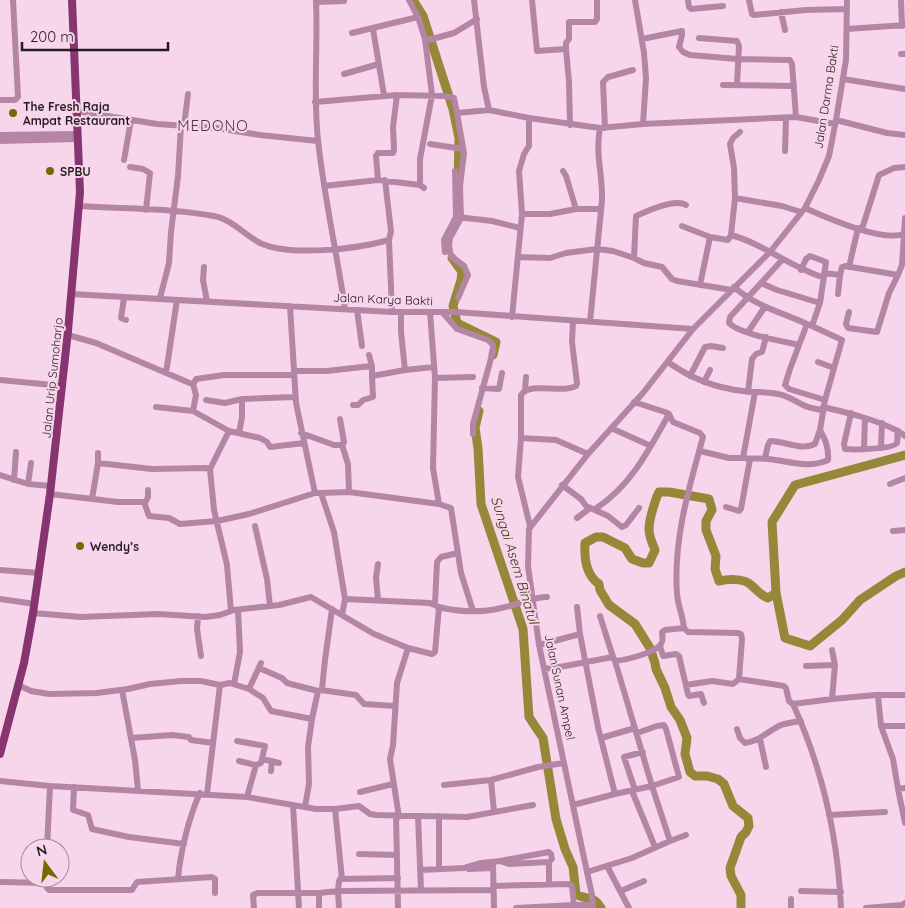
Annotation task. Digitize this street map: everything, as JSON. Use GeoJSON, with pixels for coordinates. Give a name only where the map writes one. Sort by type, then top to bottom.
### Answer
{"type":"FeatureCollection","features":[{"type":"Feature","properties":{"kind":"main road","name":"Jalan Urip Sumoharjo"},"geometry":{"type":"LineString","coordinates":[[0,754],[18,685],[33,613],[51,490],[68,335],[80,206],[72,0]]}},
{"type":"Feature","properties":{"kind":"street"},"geometry":{"type":"LineString","coordinates":[[0,100],[15,100],[18,97],[14,0]]}},
{"type":"Feature","properties":{"kind":"street"},"geometry":{"type":"LineString","coordinates":[[324,186],[381,180],[422,186],[420,159],[432,95],[428,40],[409,0]]}},
{"type":"Feature","properties":{"kind":"street"},"geometry":{"type":"LineString","coordinates":[[476,0],[476,19],[484,87],[489,110]]}},
{"type":"Feature","properties":{"kind":"street"},"geometry":{"type":"LineString","coordinates":[[532,0],[537,51],[566,49]]}},
{"type":"Feature","properties":{"kind":"street"},"geometry":{"type":"LineString","coordinates":[[570,125],[566,49],[566,42],[569,39],[569,22],[595,22],[597,19],[597,0]]}},
{"type":"Feature","properties":{"kind":"street"},"geometry":{"type":"LineString","coordinates":[[635,0],[646,78],[643,124]]}},
{"type":"Feature","properties":{"kind":"street"},"geometry":{"type":"LineString","coordinates":[[688,0],[690,9],[723,6]]}},
{"type":"Feature","properties":{"kind":"street"},"geometry":{"type":"LineString","coordinates":[[750,0],[752,14],[754,15],[848,9]]}},
{"type":"Feature","properties":{"kind":"street","name":"Jalan Darma Bakti"},"geometry":{"type":"LineString","coordinates":[[693,329],[733,289],[776,256],[819,180],[829,156],[846,60],[847,0]]}},
{"type":"Feature","properties":{"kind":"street"},"geometry":{"type":"LineString","coordinates":[[847,29],[904,26],[901,0]]}},
{"type":"Feature","properties":{"kind":"street"},"geometry":{"type":"LineString","coordinates":[[344,1],[316,1],[315,102],[324,186],[345,309]]}},
{"type":"Feature","properties":{"kind":"street"},"geometry":{"type":"LineString","coordinates":[[781,12],[785,30]]}},
{"type":"Feature","properties":{"kind":"street"},"geometry":{"type":"LineString","coordinates":[[352,33],[418,17]]}},
{"type":"Feature","properties":{"kind":"street"},"geometry":{"type":"LineString","coordinates":[[428,40],[454,33],[476,19]]}},
{"type":"Feature","properties":{"kind":"street"},"geometry":{"type":"LineString","coordinates":[[373,29],[384,95]]}},
{"type":"Feature","properties":{"kind":"street"},"geometry":{"type":"LineString","coordinates":[[642,39],[682,31],[679,47],[686,54],[737,59],[790,60],[792,64],[796,117]]}},
{"type":"Feature","properties":{"kind":"street"},"geometry":{"type":"LineString","coordinates":[[698,38],[737,41],[739,46],[737,85]]}},
{"type":"Feature","properties":{"kind":"street"},"geometry":{"type":"LineString","coordinates":[[344,74],[380,64]]}},
{"type":"Feature","properties":{"kind":"street"},"geometry":{"type":"LineString","coordinates":[[590,322],[601,208],[602,187],[598,152],[603,128],[603,82],[608,77],[633,70]]}},
{"type":"Feature","properties":{"kind":"street"},"geometry":{"type":"LineString","coordinates":[[843,79],[905,89]]}},
{"type":"Feature","properties":{"kind":"street"},"geometry":{"type":"LineString","coordinates":[[723,85],[794,86]]}},
{"type":"Feature","properties":{"kind":"street"},"geometry":{"type":"LineString","coordinates":[[160,298],[169,263],[169,246],[182,126],[188,94]]}},
{"type":"Feature","properties":{"kind":"street"},"geometry":{"type":"LineString","coordinates":[[315,102],[384,95],[450,96],[457,113],[463,149],[458,218],[447,241],[445,252]]}},
{"type":"Feature","properties":{"kind":"street"},"geometry":{"type":"LineString","coordinates":[[392,312],[389,240],[391,225],[376,156],[378,153],[393,153],[393,127],[397,95]]}},
{"type":"Feature","properties":{"kind":"street"},"geometry":{"type":"LineString","coordinates":[[457,113],[489,110],[570,125],[603,128],[643,124],[796,117],[836,122],[905,135]]}},
{"type":"Feature","properties":{"kind":"street"},"geometry":{"type":"LineString","coordinates":[[77,111],[131,120],[217,128],[318,141]]}},
{"type":"Feature","properties":{"kind":"street"},"geometry":{"type":"LineString","coordinates":[[512,317],[522,214],[519,171],[524,154],[529,146],[529,118]]}},
{"type":"Feature","properties":{"kind":"street"},"geometry":{"type":"LineString","coordinates":[[785,151],[786,118]]}},
{"type":"Feature","properties":{"kind":"street"},"geometry":{"type":"LineString","coordinates":[[124,160],[131,120]]}},
{"type":"Feature","properties":{"kind":"street"},"geometry":{"type":"LineString","coordinates":[[682,226],[710,237],[728,240],[731,235],[735,198],[734,168],[730,144],[732,138],[740,132]]}},
{"type":"Feature","properties":{"kind":"street"},"geometry":{"type":"LineString","coordinates":[[0,135],[14,137],[78,137]]}},
{"type":"Feature","properties":{"kind":"street"},"geometry":{"type":"LineString","coordinates":[[0,141],[14,137]]}},
{"type":"Feature","properties":{"kind":"street"},"geometry":{"type":"LineString","coordinates":[[430,144],[463,149]]}},
{"type":"Feature","properties":{"kind":"street"},"geometry":{"type":"LineString","coordinates":[[130,167],[143,169],[151,174],[146,210]]}},
{"type":"Feature","properties":{"kind":"street"},"geometry":{"type":"LineString","coordinates":[[849,267],[879,174],[894,168],[905,167]]}},
{"type":"Feature","properties":{"kind":"street"},"geometry":{"type":"LineString","coordinates":[[455,171],[458,218]]}},
{"type":"Feature","properties":{"kind":"street"},"geometry":{"type":"LineString","coordinates":[[563,171],[576,209]]}},
{"type":"Feature","properties":{"kind":"street"},"geometry":{"type":"LineString","coordinates":[[735,198],[803,210],[860,229],[893,236],[904,234]]}},
{"type":"Feature","properties":{"kind":"street"},"geometry":{"type":"LineString","coordinates":[[634,258],[636,216],[670,203],[683,203],[686,205]]}},
{"type":"Feature","properties":{"kind":"street"},"geometry":{"type":"LineString","coordinates":[[80,206],[216,216],[258,242],[268,246],[297,250],[336,249],[389,240]]}},
{"type":"Feature","properties":{"kind":"street"},"geometry":{"type":"LineString","coordinates":[[522,214],[550,214],[576,209],[601,208]]}},
{"type":"Feature","properties":{"kind":"street"},"geometry":{"type":"LineString","coordinates":[[458,218],[492,221],[520,228]]}},
{"type":"Feature","properties":{"kind":"street"},"geometry":{"type":"LineString","coordinates":[[849,312],[846,324],[848,328],[877,332],[889,293],[902,265],[905,218]]}},
{"type":"Feature","properties":{"kind":"street"},"geometry":{"type":"LineString","coordinates":[[731,235],[747,240],[802,270],[823,275],[840,276]]}},
{"type":"Feature","properties":{"kind":"street"},"geometry":{"type":"LineString","coordinates":[[700,285],[710,237]]}},
{"type":"Feature","properties":{"kind":"street"},"geometry":{"type":"LineString","coordinates":[[447,241],[450,253],[464,266],[468,274],[458,298]]}},
{"type":"Feature","properties":{"kind":"street"},"geometry":{"type":"LineString","coordinates":[[518,258],[550,258],[566,253],[597,249],[621,253],[662,268],[672,279],[733,289],[764,308],[842,340],[823,405],[820,430],[816,442],[811,446],[770,442],[765,458]]}},
{"type":"Feature","properties":{"kind":"street"},"geometry":{"type":"LineString","coordinates":[[776,256],[761,283],[744,295],[728,323],[733,327],[748,332],[798,345]]}},
{"type":"Feature","properties":{"kind":"street"},"geometry":{"type":"LineString","coordinates":[[802,270],[806,259],[812,256],[826,262],[820,303],[798,345],[786,378],[786,387],[823,405],[882,423],[905,436]]}},
{"type":"Feature","properties":{"kind":"street"},"geometry":{"type":"LineString","coordinates":[[838,294],[843,266],[898,275]]}},
{"type":"Feature","properties":{"kind":"street"},"geometry":{"type":"LineString","coordinates":[[204,267],[203,280],[207,302]]}},
{"type":"Feature","properties":{"kind":"street"},"geometry":{"type":"LineString","coordinates":[[761,283],[776,290],[820,303]]}},
{"type":"Feature","properties":{"kind":"street","name":"Jalan Karya Bakti"},"geometry":{"type":"LineString","coordinates":[[71,294],[392,312],[456,312],[693,329]]}},
{"type":"Feature","properties":{"kind":"street"},"geometry":{"type":"LineString","coordinates":[[124,298],[121,317],[126,320]]}},
{"type":"Feature","properties":{"kind":"street"},"geometry":{"type":"LineString","coordinates":[[166,372],[176,300]]}},
{"type":"Feature","properties":{"kind":"street"},"geometry":{"type":"LineString","coordinates":[[290,306],[296,397],[301,433],[318,493],[334,532],[344,599],[342,615]]}},
{"type":"Feature","properties":{"kind":"street"},"geometry":{"type":"LineString","coordinates":[[748,332],[764,308]]}},
{"type":"Feature","properties":{"kind":"street"},"geometry":{"type":"LineString","coordinates":[[357,310],[362,346]]}},
{"type":"Feature","properties":{"kind":"street"},"geometry":{"type":"LineString","coordinates":[[401,312],[405,370]]}},
{"type":"Feature","properties":{"kind":"street"},"geometry":{"type":"LineString","coordinates":[[430,312],[435,378],[433,468],[439,504]]}},
{"type":"Feature","properties":{"kind":"street"},"geometry":{"type":"LineString","coordinates":[[445,312],[457,329],[488,340],[493,344],[486,388],[473,424],[473,434]]}},
{"type":"Feature","properties":{"kind":"street"},"geometry":{"type":"LineString","coordinates":[[525,390],[570,389],[576,386],[572,335],[573,321]]}},
{"type":"Feature","properties":{"kind":"street"},"geometry":{"type":"LineString","coordinates":[[530,526],[588,454],[668,362],[693,329]]}},
{"type":"Feature","properties":{"kind":"street"},"geometry":{"type":"LineString","coordinates":[[68,335],[96,343],[193,384]]}},
{"type":"Feature","properties":{"kind":"street"},"geometry":{"type":"LineString","coordinates":[[726,507],[741,509],[752,392],[752,359],[762,352],[766,337]]}},
{"type":"Feature","properties":{"kind":"street"},"geometry":{"type":"LineString","coordinates":[[690,376],[705,348],[712,346],[722,348]]}},
{"type":"Feature","properties":{"kind":"street"},"geometry":{"type":"LineString","coordinates":[[353,405],[358,405],[363,400],[373,397],[372,366],[369,355]]}},
{"type":"Feature","properties":{"kind":"street"},"geometry":{"type":"LineString","coordinates":[[668,362],[690,376],[724,388],[784,395],[805,406],[823,405]]}},
{"type":"Feature","properties":{"kind":"street"},"geometry":{"type":"LineString","coordinates":[[818,362],[834,368]]}},
{"type":"Feature","properties":{"kind":"street"},"geometry":{"type":"LineString","coordinates":[[193,412],[196,396],[193,384],[196,379],[224,375],[327,371],[372,366]]}},
{"type":"Feature","properties":{"kind":"street"},"geometry":{"type":"LineString","coordinates":[[372,376],[434,367]]}},
{"type":"Feature","properties":{"kind":"street"},"geometry":{"type":"LineString","coordinates":[[704,382],[710,370]]}},
{"type":"Feature","properties":{"kind":"street"},"geometry":{"type":"LineString","coordinates":[[486,388],[499,389],[502,373]]}},
{"type":"Feature","properties":{"kind":"street"},"geometry":{"type":"LineString","coordinates":[[435,378],[473,377]]}},
{"type":"Feature","properties":{"kind":"street","name":"Jalan Sunan Ampel"},"geometry":{"type":"LineString","coordinates":[[526,377],[525,390],[520,398],[521,438],[518,477],[530,526],[528,534],[528,566],[532,598],[539,645],[572,805],[588,872],[592,902]]}},
{"type":"Feature","properties":{"kind":"street"},"geometry":{"type":"LineString","coordinates":[[0,380],[63,386]]}},
{"type":"Feature","properties":{"kind":"street"},"geometry":{"type":"LineString","coordinates":[[206,400],[225,403],[242,399],[296,397]]}},
{"type":"Feature","properties":{"kind":"street"},"geometry":{"type":"LineString","coordinates":[[239,433],[242,417],[242,399]]}},
{"type":"Feature","properties":{"kind":"street"},"geometry":{"type":"LineString","coordinates":[[634,402],[669,414],[676,424],[703,435],[687,500],[677,554],[677,596],[683,616],[684,628],[688,632],[728,632],[740,634],[742,639],[739,679],[733,684],[712,681],[686,685]]}},
{"type":"Feature","properties":{"kind":"street"},"geometry":{"type":"LineString","coordinates":[[156,407],[193,412],[229,431],[260,438],[267,442],[270,447],[304,443]]}},
{"type":"Feature","properties":{"kind":"street"},"geometry":{"type":"LineString","coordinates":[[851,413],[844,447],[848,450],[896,445],[898,431]]}},
{"type":"Feature","properties":{"kind":"street"},"geometry":{"type":"LineString","coordinates":[[576,518],[615,496],[651,446],[669,414]]}},
{"type":"Feature","properties":{"kind":"street"},"geometry":{"type":"LineString","coordinates":[[864,449],[865,418]]}},
{"type":"Feature","properties":{"kind":"street"},"geometry":{"type":"LineString","coordinates":[[340,419],[344,442],[342,445],[348,464],[349,492]]}},
{"type":"Feature","properties":{"kind":"street"},"geometry":{"type":"LineString","coordinates":[[881,448],[882,423]]}},
{"type":"Feature","properties":{"kind":"street"},"geometry":{"type":"LineString","coordinates":[[611,428],[651,446]]}},
{"type":"Feature","properties":{"kind":"street"},"geometry":{"type":"LineString","coordinates":[[700,451],[729,458],[765,458],[807,465],[816,464],[829,459],[827,443],[820,430]]}},
{"type":"Feature","properties":{"kind":"street"},"geometry":{"type":"LineString","coordinates":[[229,431],[210,469],[217,521],[227,565],[231,611]]}},
{"type":"Feature","properties":{"kind":"street"},"geometry":{"type":"LineString","coordinates":[[301,433],[342,445]]}},
{"type":"Feature","properties":{"kind":"street"},"geometry":{"type":"LineString","coordinates":[[521,438],[556,440],[588,454]]}},
{"type":"Feature","properties":{"kind":"street"},"geometry":{"type":"LineString","coordinates":[[14,480],[16,452]]}},
{"type":"Feature","properties":{"kind":"street"},"geometry":{"type":"LineString","coordinates":[[92,499],[98,453]]}},
{"type":"Feature","properties":{"kind":"street"},"geometry":{"type":"LineString","coordinates":[[28,484],[31,463]]}},
{"type":"Feature","properties":{"kind":"street"},"geometry":{"type":"LineString","coordinates":[[98,463],[152,469],[210,469]]}},
{"type":"Feature","properties":{"kind":"street"},"geometry":{"type":"LineString","coordinates":[[0,476],[92,499],[145,502]]}},
{"type":"Feature","properties":{"kind":"street"},"geometry":{"type":"LineString","coordinates":[[890,484],[905,478]]}},
{"type":"Feature","properties":{"kind":"street"},"geometry":{"type":"LineString","coordinates":[[562,486],[592,509],[608,516],[622,527],[626,525],[639,508]]}},
{"type":"Feature","properties":{"kind":"street"},"geometry":{"type":"LineString","coordinates":[[148,490],[148,497],[145,502],[149,516],[169,518],[180,524],[217,521],[249,514],[318,493],[349,492],[439,504],[451,508],[463,582],[472,611]]}},
{"type":"Feature","properties":{"kind":"street"},"geometry":{"type":"LineString","coordinates":[[256,526],[267,579],[270,606]]}},
{"type":"Feature","properties":{"kind":"street"},"geometry":{"type":"LineString","coordinates":[[893,531],[905,530]]}},
{"type":"Feature","properties":{"kind":"street"},"geometry":{"type":"LineString","coordinates":[[33,613],[81,618],[158,614],[220,615],[231,611],[270,606],[311,597],[374,634],[408,648],[434,654],[437,562],[441,557],[458,552]]}},
{"type":"Feature","properties":{"kind":"street"},"geometry":{"type":"LineString","coordinates":[[378,564],[376,578],[378,600]]}},
{"type":"Feature","properties":{"kind":"street"},"geometry":{"type":"LineString","coordinates":[[0,570],[39,573]]}},
{"type":"Feature","properties":{"kind":"street"},"geometry":{"type":"LineString","coordinates":[[344,599],[430,603],[437,606],[472,611],[496,609],[532,598],[546,597]]}},
{"type":"Feature","properties":{"kind":"street"},"geometry":{"type":"LineString","coordinates":[[0,599],[34,604]]}},
{"type":"Feature","properties":{"kind":"street"},"geometry":{"type":"LineString","coordinates":[[577,607],[580,634],[601,738],[615,794]]}},
{"type":"Feature","properties":{"kind":"street"},"geometry":{"type":"LineString","coordinates":[[305,807],[309,784],[308,747],[312,719],[320,690],[332,609]]}},
{"type":"Feature","properties":{"kind":"street"},"geometry":{"type":"LineString","coordinates":[[234,684],[240,652],[238,610]]}},
{"type":"Feature","properties":{"kind":"street"},"geometry":{"type":"LineString","coordinates":[[198,616],[197,629],[201,656]]}},
{"type":"Feature","properties":{"kind":"street"},"geometry":{"type":"LineString","coordinates":[[600,616],[670,840]]}},
{"type":"Feature","properties":{"kind":"street"},"geometry":{"type":"LineString","coordinates":[[544,669],[614,659],[654,649],[663,641],[663,630],[684,628]]}},
{"type":"Feature","properties":{"kind":"street"},"geometry":{"type":"LineString","coordinates":[[539,645],[580,634]]}},
{"type":"Feature","properties":{"kind":"street"},"geometry":{"type":"LineString","coordinates":[[398,908],[398,817],[390,759],[393,745],[397,684],[408,648]]}},
{"type":"Feature","properties":{"kind":"street"},"geometry":{"type":"LineString","coordinates":[[654,649],[663,656],[676,654],[679,656],[689,696],[701,694],[704,703]]}},
{"type":"Feature","properties":{"kind":"street"},"geometry":{"type":"LineString","coordinates":[[832,650],[836,665],[832,699]]}},
{"type":"Feature","properties":{"kind":"street"},"geometry":{"type":"LineString","coordinates":[[249,689],[260,665],[287,683],[356,695],[364,704],[395,706]]}},
{"type":"Feature","properties":{"kind":"street"},"geometry":{"type":"LineString","coordinates":[[806,666],[836,665]]}},
{"type":"Feature","properties":{"kind":"street"},"geometry":{"type":"LineString","coordinates":[[739,679],[784,686],[786,688],[789,701],[793,704],[801,722],[820,774],[839,866],[842,908]]}},
{"type":"Feature","properties":{"kind":"street"},"geometry":{"type":"LineString","coordinates":[[18,685],[31,691],[49,694],[96,693],[181,681],[201,681],[220,685],[234,684],[249,689],[262,698],[271,711],[312,719]]}},
{"type":"Feature","properties":{"kind":"street"},"geometry":{"type":"LineString","coordinates":[[178,879],[179,864],[195,803],[204,794],[220,685]]}},
{"type":"Feature","properties":{"kind":"street"},"geometry":{"type":"LineString","coordinates":[[122,690],[135,760],[138,790]]}},
{"type":"Feature","properties":{"kind":"street"},"geometry":{"type":"LineString","coordinates":[[793,704],[832,699],[905,695]]}},
{"type":"Feature","properties":{"kind":"street"},"geometry":{"type":"LineString","coordinates":[[878,696],[881,726],[893,759],[905,823]]}},
{"type":"Feature","properties":{"kind":"street"},"geometry":{"type":"LineString","coordinates":[[737,729],[743,742],[760,739],[786,723],[801,722]]}},
{"type":"Feature","properties":{"kind":"street"},"geometry":{"type":"LineString","coordinates":[[572,805],[633,791],[679,777],[664,726],[601,738]]}},
{"type":"Feature","properties":{"kind":"street"},"geometry":{"type":"LineString","coordinates":[[881,726],[905,726]]}},
{"type":"Feature","properties":{"kind":"street"},"geometry":{"type":"LineString","coordinates":[[131,738],[172,735],[213,743]]}},
{"type":"Feature","properties":{"kind":"street"},"geometry":{"type":"LineString","coordinates":[[760,739],[766,767]]}},
{"type":"Feature","properties":{"kind":"street"},"geometry":{"type":"LineString","coordinates":[[237,741],[265,746],[261,763],[256,765],[239,761]]}},
{"type":"Feature","properties":{"kind":"street"},"geometry":{"type":"LineString","coordinates":[[643,752],[624,757],[633,791],[655,847]]}},
{"type":"Feature","properties":{"kind":"street"},"geometry":{"type":"LineString","coordinates":[[262,759],[276,762],[271,770]]}},
{"type":"Feature","properties":{"kind":"street"},"geometry":{"type":"LineString","coordinates":[[444,785],[491,780],[544,766],[564,763]]}},
{"type":"Feature","properties":{"kind":"street"},"geometry":{"type":"LineString","coordinates":[[247,797],[256,765]]}},
{"type":"Feature","properties":{"kind":"street"},"geometry":{"type":"LineString","coordinates":[[491,780],[494,812]]}},
{"type":"Feature","properties":{"kind":"street"},"geometry":{"type":"LineString","coordinates":[[0,781],[50,786],[247,797],[305,807],[335,809],[359,806],[370,814],[398,817],[467,817],[532,805]]}},
{"type":"Feature","properties":{"kind":"street"},"geometry":{"type":"LineString","coordinates":[[360,792],[393,784]]}},
{"type":"Feature","properties":{"kind":"street"},"geometry":{"type":"LineString","coordinates":[[47,838],[50,786]]}},
{"type":"Feature","properties":{"kind":"street"},"geometry":{"type":"LineString","coordinates":[[74,787],[74,810],[88,815],[93,829],[129,837],[184,844]]}},
{"type":"Feature","properties":{"kind":"street"},"geometry":{"type":"LineString","coordinates":[[898,789],[905,788]]}},
{"type":"Feature","properties":{"kind":"street"},"geometry":{"type":"LineString","coordinates":[[293,805],[299,908]]}},
{"type":"Feature","properties":{"kind":"street"},"geometry":{"type":"LineString","coordinates":[[335,809],[342,879],[339,881],[339,908]]}},
{"type":"Feature","properties":{"kind":"street"},"geometry":{"type":"LineString","coordinates":[[829,815],[886,812]]}},
{"type":"Feature","properties":{"kind":"street"},"geometry":{"type":"LineString","coordinates":[[418,816],[421,890]]}},
{"type":"Feature","properties":{"kind":"street"},"geometry":{"type":"LineString","coordinates":[[439,816],[439,870]]}},
{"type":"Feature","properties":{"kind":"street"},"geometry":{"type":"LineString","coordinates":[[588,872],[632,858],[670,840],[686,835]]}},
{"type":"Feature","properties":{"kind":"street"},"geometry":{"type":"LineString","coordinates":[[420,870],[439,870],[495,864],[549,852],[552,854],[552,859],[549,862],[549,884]]}},
{"type":"Feature","properties":{"kind":"street"},"geometry":{"type":"LineString","coordinates":[[360,854],[397,855]]}},
{"type":"Feature","properties":{"kind":"street"},"geometry":{"type":"LineString","coordinates":[[494,908],[495,864]]}},
{"type":"Feature","properties":{"kind":"street"},"geometry":{"type":"LineString","coordinates":[[607,866],[629,908]]}},
{"type":"Feature","properties":{"kind":"street"},"geometry":{"type":"LineString","coordinates":[[46,888],[49,890],[132,890],[136,882],[214,878],[215,893]]}},
{"type":"Feature","properties":{"kind":"street"},"geometry":{"type":"LineString","coordinates":[[342,879],[398,878]]}},
{"type":"Feature","properties":{"kind":"street"},"geometry":{"type":"LineString","coordinates":[[621,891],[644,881]]}},
{"type":"Feature","properties":{"kind":"street"},"geometry":{"type":"LineString","coordinates":[[0,882],[20,882]]}},
{"type":"Feature","properties":{"kind":"street"},"geometry":{"type":"LineString","coordinates":[[254,908],[254,894],[265,893],[299,894],[338,891],[493,888],[549,884],[571,884],[574,905]]}},
{"type":"Feature","properties":{"kind":"street"},"geometry":{"type":"LineString","coordinates":[[801,891],[841,892]]}},
{"type":"Feature","properties":{"kind":"street"},"geometry":{"type":"LineString","coordinates":[[319,893],[320,908]]}},
{"type":"Feature","properties":{"kind":"street"},"geometry":{"type":"LineString","coordinates":[[791,899],[791,908]]}},
{"type":"Feature","properties":{"kind":"street"},"geometry":{"type":"LineString","coordinates":[[516,908],[574,905],[592,902]]}},
{"type":"Feature","properties":{"kind":"street"},"geometry":{"type":"LineString","coordinates":[[866,908],[902,905],[905,903]]}},
{"type":"Feature","properties":{"kind":"waterway","name":"Sungai Asem Binatul"},"geometry":{"type":"LineString","coordinates":[[413,0],[423,16],[453,109],[459,138],[458,182]]}},
{"type":"Feature","properties":{"kind":"waterway","name":"Sungai Asem Binatul"},"geometry":{"type":"LineString","coordinates":[[452,258],[462,272],[453,306],[457,323],[496,342],[493,355]]}},
{"type":"Feature","properties":{"kind":"waterway","name":"Sungai Asem Binatul"},"geometry":{"type":"LineString","coordinates":[[479,411],[475,428],[481,504],[523,629],[529,717],[543,738],[556,819],[565,849],[573,867],[576,894],[592,899],[601,908]]}},
{"type":"Feature","properties":{"kind":"waterway"},"geometry":{"type":"LineString","coordinates":[[905,455],[795,485],[772,522],[776,593],[785,638],[810,646],[842,620],[860,600],[905,572]]}},
{"type":"Feature","properties":{"kind":"waterway"},"geometry":{"type":"LineString","coordinates":[[741,908],[741,895],[731,876],[730,868],[741,837],[749,826],[748,818],[733,806],[724,784],[718,779],[707,776],[695,776],[690,772],[685,754],[687,738],[680,720],[671,707],[650,648],[635,624],[609,605],[600,590],[599,584],[591,576],[586,561],[585,543],[596,537],[603,537],[625,548],[632,559],[649,563],[655,550],[650,537],[649,525],[659,492],[709,499],[712,510],[706,521],[706,530],[716,556],[715,569],[719,581],[744,581],[768,598],[776,593]]}},
{"type":"Feature","properties":{"kind":"place","name":"The Fresh Raja Ampat Restaurant"},"geometry":{"type":"Point","coordinates":[13,113]}},
{"type":"Feature","properties":{"kind":"place","name":"SPBU"},"geometry":{"type":"Point","coordinates":[50,171]}},
{"type":"Feature","properties":{"kind":"place","name":"Wendy’s"},"geometry":{"type":"Point","coordinates":[80,546]}},
{"type":"Feature","properties":{"kind":"district","name":"MEDONO"},"geometry":{"type":"Point","coordinates":[213,125]}}]}
